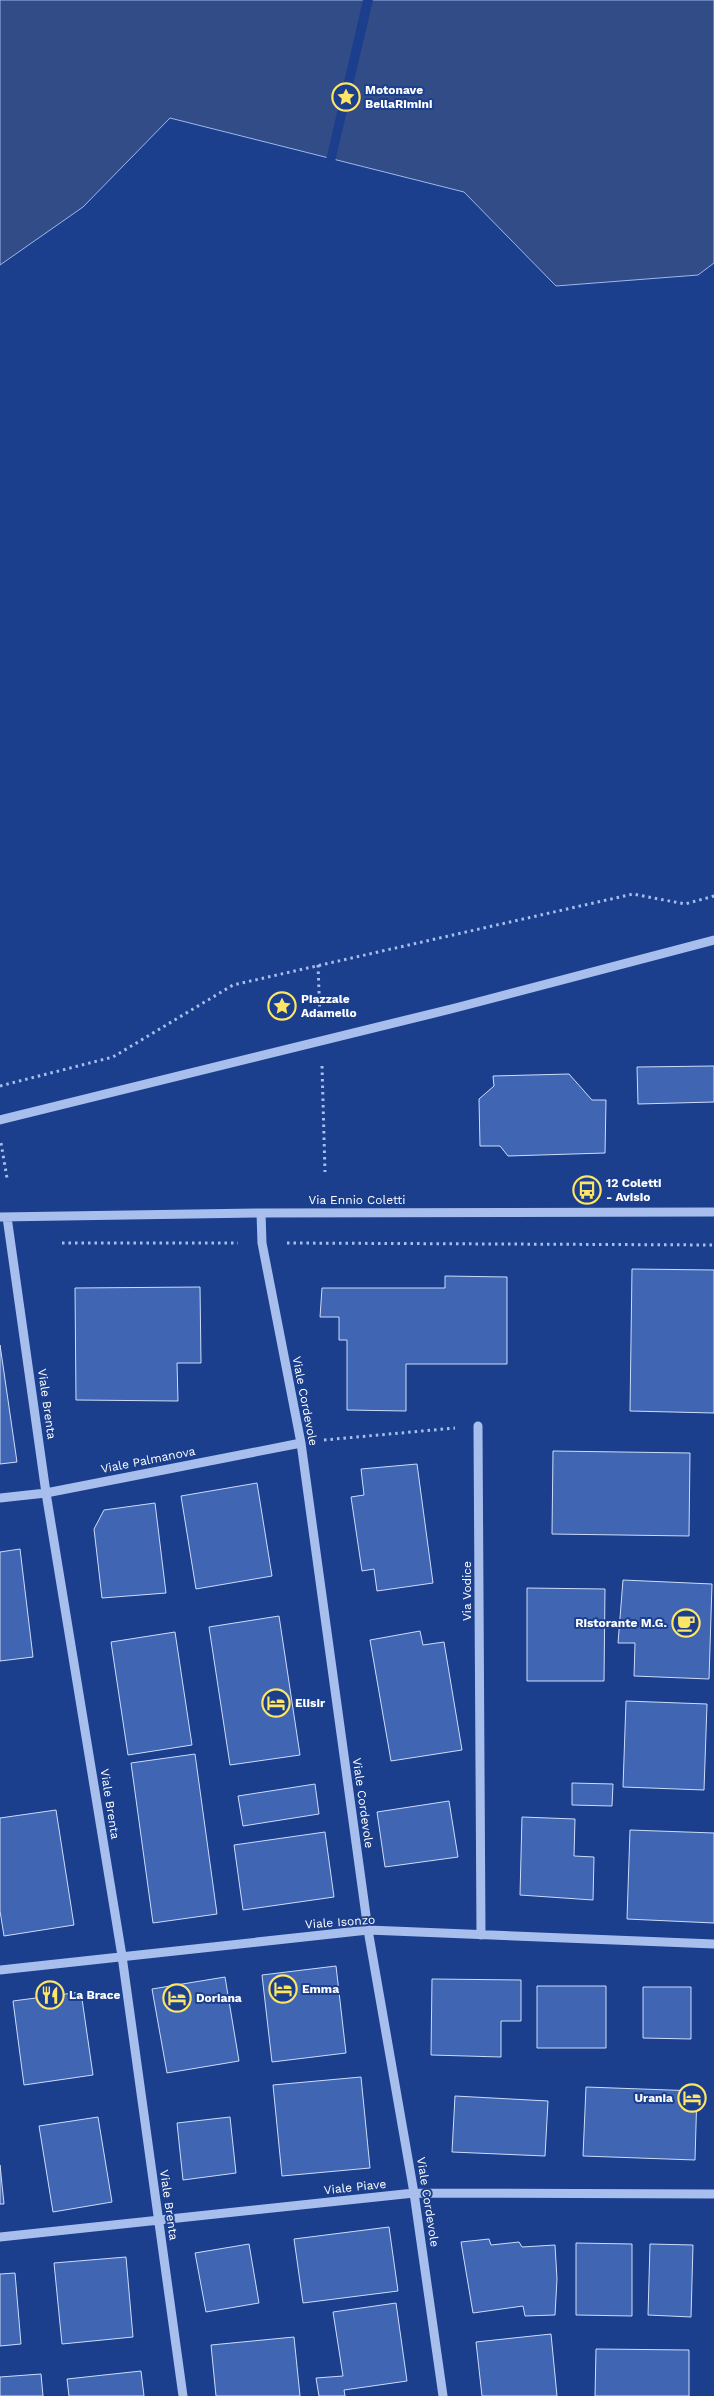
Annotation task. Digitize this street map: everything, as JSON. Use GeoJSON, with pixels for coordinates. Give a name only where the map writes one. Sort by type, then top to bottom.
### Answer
{"type":"FeatureCollection","features":[{"type":"Feature","properties":{"kind":"street"},"geometry":{"type":"LineString","coordinates":[[0,1120],[455,1008],[714,940]]}},
{"type":"Feature","properties":{"kind":"street","name":"Via Ennio Coletti"},"geometry":{"type":"LineString","coordinates":[[4,1217],[261,1212],[714,1212]]}},
{"type":"Feature","properties":{"kind":"street","name":"Viale Cordevole"},"geometry":{"type":"LineString","coordinates":[[261,1212],[262,1244],[301,1443],[368,1930],[414,2193],[443,2396]]}},
{"type":"Feature","properties":{"kind":"street","name":"Viale Brenta"},"geometry":{"type":"LineString","coordinates":[[4,1217],[46,1493],[122,1956],[183,2396]]}},
{"type":"Feature","properties":{"kind":"street","name":"Via Vodice"},"geometry":{"type":"LineString","coordinates":[[478,1426],[481,1935]]}},
{"type":"Feature","properties":{"kind":"street","name":"Viale Palmanova"},"geometry":{"type":"LineString","coordinates":[[0,1498],[46,1493],[301,1443]]}},
{"type":"Feature","properties":{"kind":"street","name":"Viale Isonzo"},"geometry":{"type":"LineString","coordinates":[[0,1970],[368,1930],[714,1944]]}},
{"type":"Feature","properties":{"kind":"street","name":"Viale Piave"},"geometry":{"type":"LineString","coordinates":[[0,2236],[159,2221],[414,2193],[714,2194]]}},
{"type":"Feature","properties":{"kind":"path"},"geometry":{"type":"LineString","coordinates":[[0,1086],[114,1057],[232,985],[633,894],[685,904],[714,896]]}},
{"type":"Feature","properties":{"kind":"path"},"geometry":{"type":"LineString","coordinates":[[0,1140],[7,1178]]}},
{"type":"Feature","properties":{"kind":"path"},"geometry":{"type":"LineString","coordinates":[[58,1243],[714,1245]]}},
{"type":"Feature","properties":{"kind":"path"},"geometry":{"type":"LineString","coordinates":[[301,1443],[478,1426]]}},
{"type":"Feature","properties":{"kind":"water"},"geometry":{"type":"Polygon","coordinates":[[[0,0],[714,0],[714,263],[698,275],[556,286],[464,192],[170,118],[83,207],[0,265],[0,0]]]}},
{"type":"Feature","properties":{"kind":"pier","name":"Motonave BellaRimini"},"geometry":{"type":"Polygon","coordinates":[[[363,0],[373,0],[335,162],[326,160],[363,0]]]}},
{"type":"Feature","properties":{"kind":"building"},"geometry":{"type":"Polygon","coordinates":[[[714,1066],[714,1102],[638,1104],[637,1067],[714,1066]]]}},
{"type":"Feature","properties":{"kind":"building"},"geometry":{"type":"Polygon","coordinates":[[[569,1074],[592,1100],[606,1100],[605,1153],[508,1156],[500,1146],[480,1146],[479,1099],[494,1086],[493,1076],[569,1074]]]}},
{"type":"Feature","properties":{"kind":"building"},"geometry":{"type":"Polygon","coordinates":[[[632,1269],[714,1270],[714,1413],[630,1411],[632,1269]]]}},
{"type":"Feature","properties":{"kind":"building"},"geometry":{"type":"Polygon","coordinates":[[[445,1276],[507,1277],[507,1364],[406,1364],[406,1411],[347,1410],[347,1340],[339,1340],[339,1317],[320,1317],[322,1288],[445,1288],[445,1276]]]}},
{"type":"Feature","properties":{"kind":"building"},"geometry":{"type":"Polygon","coordinates":[[[200,1287],[201,1363],[177,1363],[178,1401],[76,1400],[75,1288],[200,1287]]]}},
{"type":"Feature","properties":{"kind":"building"},"geometry":{"type":"Polygon","coordinates":[[[0,1345],[17,1462],[0,1464],[0,1345]]]}},
{"type":"Feature","properties":{"kind":"building"},"geometry":{"type":"Polygon","coordinates":[[[553,1451],[690,1453],[689,1536],[552,1534],[553,1451]]]}},
{"type":"Feature","properties":{"kind":"building"},"geometry":{"type":"Polygon","coordinates":[[[417,1464],[433,1583],[377,1591],[374,1569],[362,1571],[351,1497],[364,1495],[361,1469],[417,1464]]]}},
{"type":"Feature","properties":{"kind":"building"},"geometry":{"type":"Polygon","coordinates":[[[257,1483],[272,1576],[196,1589],[181,1496],[257,1483]]]}},
{"type":"Feature","properties":{"kind":"building"},"geometry":{"type":"Polygon","coordinates":[[[155,1503],[166,1593],[102,1598],[94,1529],[104,1510],[155,1503]]]}},
{"type":"Feature","properties":{"kind":"building"},"geometry":{"type":"Polygon","coordinates":[[[20,1549],[33,1657],[0,1661],[0,1552],[20,1549]]]}},
{"type":"Feature","properties":{"kind":"building"},"geometry":{"type":"Polygon","coordinates":[[[623,1580],[712,1584],[709,1679],[634,1676],[635,1643],[618,1643],[623,1580]]]}},
{"type":"Feature","properties":{"kind":"building"},"geometry":{"type":"Polygon","coordinates":[[[527,1588],[605,1589],[604,1681],[527,1681],[527,1588]]]}},
{"type":"Feature","properties":{"kind":"building"},"geometry":{"type":"Polygon","coordinates":[[[279,1616],[300,1755],[230,1765],[209,1627],[279,1616]]]}},
{"type":"Feature","properties":{"kind":"building"},"geometry":{"type":"Polygon","coordinates":[[[420,1631],[423,1645],[444,1642],[462,1750],[391,1761],[370,1640],[420,1631]]]}},
{"type":"Feature","properties":{"kind":"building"},"geometry":{"type":"Polygon","coordinates":[[[175,1632],[192,1745],[128,1755],[111,1642],[175,1632]]]}},
{"type":"Feature","properties":{"kind":"building"},"geometry":{"type":"Polygon","coordinates":[[[626,1701],[707,1704],[704,1790],[623,1787],[626,1701]]]}},
{"type":"Feature","properties":{"kind":"building"},"geometry":{"type":"Polygon","coordinates":[[[195,1754],[217,1914],[153,1923],[131,1763],[195,1754]]]}},
{"type":"Feature","properties":{"kind":"building"},"geometry":{"type":"Polygon","coordinates":[[[572,1783],[613,1784],[612,1806],[572,1805],[572,1783]]]}},
{"type":"Feature","properties":{"kind":"building"},"geometry":{"type":"Polygon","coordinates":[[[315,1784],[319,1814],[243,1826],[238,1796],[315,1784]]]}},
{"type":"Feature","properties":{"kind":"building"},"geometry":{"type":"Polygon","coordinates":[[[449,1801],[458,1857],[385,1867],[377,1812],[449,1801]]]}},
{"type":"Feature","properties":{"kind":"building"},"geometry":{"type":"Polygon","coordinates":[[[56,1810],[74,1925],[4,1936],[0,1911],[0,1818],[56,1810]]]}},
{"type":"Feature","properties":{"kind":"building"},"geometry":{"type":"Polygon","coordinates":[[[522,1817],[575,1819],[574,1856],[594,1857],[593,1900],[520,1895],[522,1817]]]}},
{"type":"Feature","properties":{"kind":"building"},"geometry":{"type":"Polygon","coordinates":[[[630,1830],[714,1833],[714,1923],[627,1919],[630,1830]]]}},
{"type":"Feature","properties":{"kind":"building"},"geometry":{"type":"Polygon","coordinates":[[[325,1832],[334,1897],[243,1910],[234,1845],[325,1832]]]}},
{"type":"Feature","properties":{"kind":"building"},"geometry":{"type":"Polygon","coordinates":[[[336,1966],[346,2053],[272,2062],[262,1975],[336,1966]]]}},
{"type":"Feature","properties":{"kind":"building"},"geometry":{"type":"Polygon","coordinates":[[[225,1977],[239,2061],[167,2073],[152,1989],[225,1977]]]}},
{"type":"Feature","properties":{"kind":"building"},"geometry":{"type":"Polygon","coordinates":[[[432,1979],[521,1980],[521,2021],[501,2021],[501,2057],[431,2055],[432,1979]]]}},
{"type":"Feature","properties":{"kind":"building"},"geometry":{"type":"Polygon","coordinates":[[[537,1986],[606,1986],[606,2048],[537,2048],[537,1986]]]}},
{"type":"Feature","properties":{"kind":"building"},"geometry":{"type":"Polygon","coordinates":[[[643,1987],[691,1987],[691,2039],[643,2038],[643,1987]]]}},
{"type":"Feature","properties":{"kind":"building"},"geometry":{"type":"Polygon","coordinates":[[[81,1992],[93,2075],[24,2085],[13,2001],[81,1992]]]}},
{"type":"Feature","properties":{"kind":"building"},"geometry":{"type":"Polygon","coordinates":[[[361,2077],[370,2168],[282,2176],[273,2085],[361,2077]]]}},
{"type":"Feature","properties":{"kind":"building"},"geometry":{"type":"Polygon","coordinates":[[[586,2087],[697,2091],[695,2160],[583,2156],[586,2087]]]}},
{"type":"Feature","properties":{"kind":"building"},"geometry":{"type":"Polygon","coordinates":[[[455,2096],[548,2101],[545,2156],[452,2152],[455,2096]]]}},
{"type":"Feature","properties":{"kind":"building"},"geometry":{"type":"Polygon","coordinates":[[[98,2117],[112,2202],[53,2212],[39,2126],[98,2117]]]}},
{"type":"Feature","properties":{"kind":"building"},"geometry":{"type":"Polygon","coordinates":[[[230,2117],[236,2173],[183,2180],[177,2123],[230,2117]]]}},
{"type":"Feature","properties":{"kind":"building"},"geometry":{"type":"Polygon","coordinates":[[[0,2165],[4,2204],[0,2204],[0,2165]]]}},
{"type":"Feature","properties":{"kind":"building"},"geometry":{"type":"Polygon","coordinates":[[[389,2227],[398,2291],[303,2303],[294,2239],[389,2227]]]}},
{"type":"Feature","properties":{"kind":"building"},"geometry":{"type":"Polygon","coordinates":[[[489,2239],[491,2245],[519,2242],[522,2247],[555,2245],[557,2279],[555,2315],[525,2316],[523,2306],[473,2313],[461,2242],[489,2239]]]}},
{"type":"Feature","properties":{"kind":"building"},"geometry":{"type":"Polygon","coordinates":[[[576,2243],[632,2244],[632,2316],[576,2315],[576,2243]]]}},
{"type":"Feature","properties":{"kind":"building"},"geometry":{"type":"Polygon","coordinates":[[[249,2244],[259,2303],[206,2312],[195,2253],[249,2244]]]}},
{"type":"Feature","properties":{"kind":"building"},"geometry":{"type":"Polygon","coordinates":[[[650,2244],[693,2245],[691,2317],[648,2315],[650,2244]]]}},
{"type":"Feature","properties":{"kind":"building"},"geometry":{"type":"Polygon","coordinates":[[[126,2257],[133,2337],[62,2344],[54,2263],[126,2257]]]}},
{"type":"Feature","properties":{"kind":"building"},"geometry":{"type":"Polygon","coordinates":[[[15,2273],[21,2344],[0,2346],[0,2274],[15,2273]]]}},
{"type":"Feature","properties":{"kind":"building"},"geometry":{"type":"Polygon","coordinates":[[[396,2303],[407,2381],[344,2390],[345,2396],[319,2396],[316,2378],[343,2376],[333,2312],[396,2303]]]}},
{"type":"Feature","properties":{"kind":"building"},"geometry":{"type":"Polygon","coordinates":[[[551,2334],[557,2396],[482,2396],[476,2342],[551,2334]]]}},
{"type":"Feature","properties":{"kind":"building"},"geometry":{"type":"Polygon","coordinates":[[[294,2337],[300,2396],[216,2396],[211,2345],[294,2337]]]}},
{"type":"Feature","properties":{"kind":"building"},"geometry":{"type":"Polygon","coordinates":[[[596,2349],[689,2350],[689,2396],[595,2396],[596,2349]]]}},
{"type":"Feature","properties":{"kind":"building"},"geometry":{"type":"Polygon","coordinates":[[[141,2371],[144,2396],[69,2396],[67,2379],[141,2371]]]}},
{"type":"Feature","properties":{"kind":"building"},"geometry":{"type":"Polygon","coordinates":[[[41,2374],[43,2396],[0,2396],[0,2377],[41,2374]]]}},
{"type":"Feature","properties":{"kind":"place","name":"Motonave BellaRimini"},"geometry":{"type":"Point","coordinates":[346,97]}},
{"type":"Feature","properties":{"kind":"place","name":"Piazzale Adamello"},"geometry":{"type":"Point","coordinates":[282,1006]}},
{"type":"Feature","properties":{"kind":"place","name":"12 Coletti - Avisio"},"geometry":{"type":"Point","coordinates":[587,1190]}},
{"type":"Feature","properties":{"kind":"place","name":"Ristorante M.G."},"geometry":{"type":"Point","coordinates":[686,1623]}},
{"type":"Feature","properties":{"kind":"place","name":"Elisir"},"geometry":{"type":"Point","coordinates":[276,1703]}},
{"type":"Feature","properties":{"kind":"place","name":"Emma"},"geometry":{"type":"Point","coordinates":[283,1989]}},
{"type":"Feature","properties":{"kind":"place","name":"La Brace"},"geometry":{"type":"Point","coordinates":[50,1995]}},
{"type":"Feature","properties":{"kind":"place","name":"Doriana"},"geometry":{"type":"Point","coordinates":[177,1998]}},
{"type":"Feature","properties":{"kind":"place","name":"Urania"},"geometry":{"type":"Point","coordinates":[692,2098]}}]}
